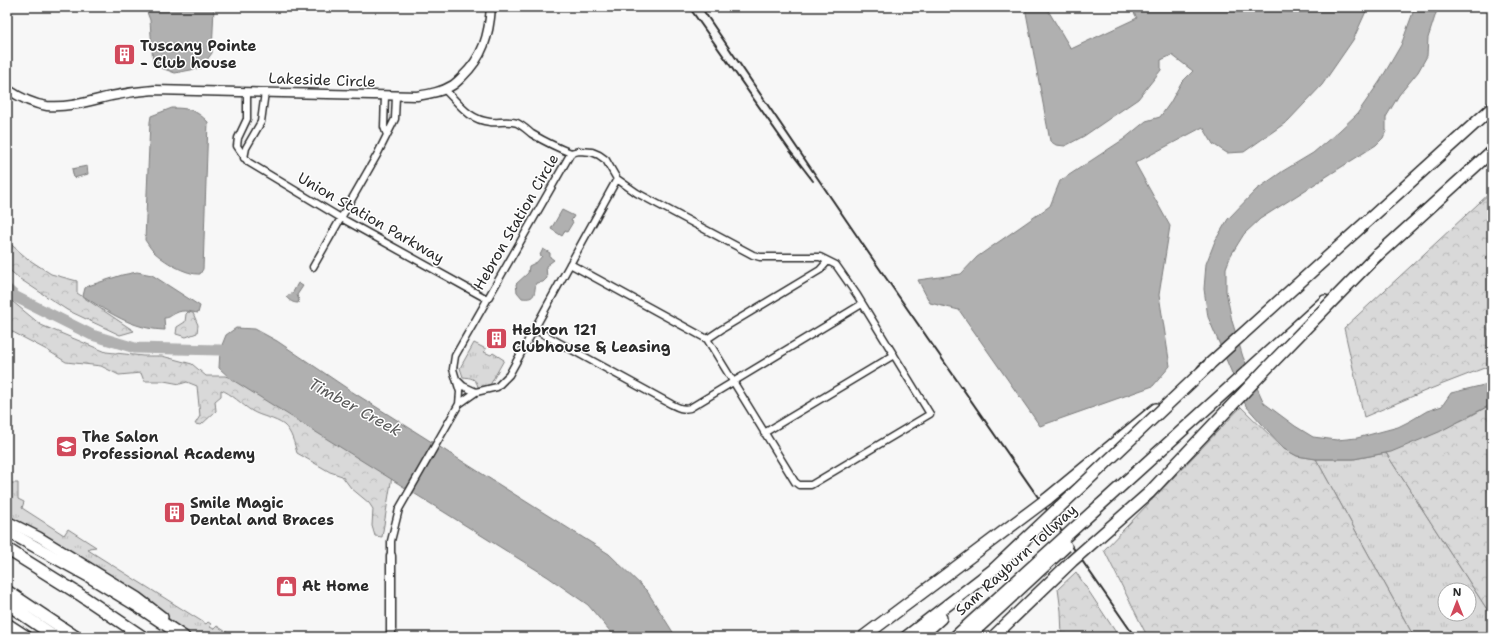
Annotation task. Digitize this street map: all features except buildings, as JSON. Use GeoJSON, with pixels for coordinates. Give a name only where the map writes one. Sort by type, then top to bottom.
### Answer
{"type":"FeatureCollection","features":[{"type":"Feature","properties":{"kind":"highway"},"geometry":{"type":"LineString","coordinates":[[906,637],[994,569],[1209,365],[1492,108]]}},
{"type":"Feature","properties":{"kind":"highway"},"geometry":{"type":"LineString","coordinates":[[994,637],[1072,561],[1149,493],[1260,375],[1377,255],[1492,150]]}},
{"type":"Feature","properties":{"kind":"highway","name":"Sam Rayburn Tollway"},"geometry":{"type":"LineString","coordinates":[[954,637],[1377,255]]}},
{"type":"Feature","properties":{"kind":"highway"},"geometry":{"type":"LineString","coordinates":[[863,637],[1047,500],[1209,365]]}},
{"type":"Feature","properties":{"kind":"highway"},"geometry":{"type":"LineString","coordinates":[[968,637],[1093,520],[1099,506]]}},
{"type":"Feature","properties":{"kind":"highway"},"geometry":{"type":"LineString","coordinates":[[7,531],[90,577],[184,637]]}},
{"type":"Feature","properties":{"kind":"highway"},"geometry":{"type":"LineString","coordinates":[[7,549],[79,594],[143,637]]}},
{"type":"Feature","properties":{"kind":"highway","name":"Sam Rayburn Tollway"},"geometry":{"type":"LineString","coordinates":[[920,637],[994,569]]}},
{"type":"Feature","properties":{"kind":"highway"},"geometry":{"type":"LineString","coordinates":[[7,591],[76,637]]}},
{"type":"Feature","properties":{"kind":"highway"},"geometry":{"type":"LineString","coordinates":[[7,604],[56,637]]}},
{"type":"Feature","properties":{"kind":"highway"},"geometry":{"type":"LineString","coordinates":[[7,624],[28,637]]}},
{"type":"Feature","properties":{"kind":"main road"},"geometry":{"type":"LineString","coordinates":[[7,521],[39,537],[137,597],[187,637]]}},
{"type":"Feature","properties":{"kind":"street","name":"Lakeside Circle"},"geometry":{"type":"LineString","coordinates":[[7,89],[30,102],[46,106],[63,106],[85,103],[111,96],[154,90],[417,96],[436,92],[453,85],[473,66],[486,38],[490,23],[491,7]]}},
{"type":"Feature","properties":{"kind":"street"},"geometry":{"type":"LineString","coordinates":[[444,89],[452,96],[461,109],[479,120],[516,123],[571,153]]}},
{"type":"Feature","properties":{"kind":"street"},"geometry":{"type":"LineString","coordinates":[[244,158],[237,146],[238,138],[247,119],[247,92]]}},
{"type":"Feature","properties":{"kind":"street"},"geometry":{"type":"LineString","coordinates":[[244,158],[246,148],[260,122],[265,92]]}},
{"type":"Feature","properties":{"kind":"street"},"geometry":{"type":"LineString","coordinates":[[385,95],[384,127],[387,135]]}},
{"type":"Feature","properties":{"kind":"street"},"geometry":{"type":"LineString","coordinates":[[313,267],[378,155],[396,119],[396,96]]}},
{"type":"Feature","properties":{"kind":"street","name":"Hebron Station Circle"},"geometry":{"type":"LineString","coordinates":[[459,404],[460,392],[453,369],[455,356],[486,299],[571,153],[579,151],[592,152],[599,155],[606,160],[617,179]]}},
{"type":"Feature","properties":{"kind":"street","name":"Union Station Parkway"},"geometry":{"type":"LineString","coordinates":[[244,158],[248,162],[341,218],[486,299]]}},
{"type":"Feature","properties":{"kind":"street"},"geometry":{"type":"LineString","coordinates":[[391,637],[391,541],[399,509],[459,404],[476,392],[498,387],[509,375],[534,328],[617,179],[638,193],[752,255],[760,257],[820,257],[836,265],[930,414],[811,485],[799,485],[795,482],[764,433],[707,339],[570,264]]}},
{"type":"Feature","properties":{"kind":"street"},"geometry":{"type":"LineString","coordinates":[[707,339],[820,270],[828,260]]}},
{"type":"Feature","properties":{"kind":"street"},"geometry":{"type":"LineString","coordinates":[[534,328],[671,404],[679,408],[690,408],[862,304]]}},
{"type":"Feature","properties":{"kind":"street"},"geometry":{"type":"LineString","coordinates":[[764,433],[894,355]]}},
{"type":"Feature","properties":{"kind":"street"},"geometry":{"type":"LineString","coordinates":[[456,378],[463,386],[476,392]]}},
{"type":"Feature","properties":{"kind":"green space"},"geometry":{"type":"Polygon","coordinates":[[[1492,191],[1492,365],[1364,417],[1344,328],[1492,191]]]}},
{"type":"Feature","properties":{"kind":"green space"},"geometry":{"type":"Polygon","coordinates":[[[7,241],[28,259],[51,274],[77,281],[77,293],[134,331],[120,335],[67,310],[20,279],[7,268],[7,241]]]}},
{"type":"Feature","properties":{"kind":"green space"},"geometry":{"type":"Polygon","coordinates":[[[7,297],[41,325],[106,352],[143,356],[162,356],[192,364],[206,376],[225,376],[243,382],[392,476],[382,537],[375,536],[372,526],[373,509],[369,503],[351,488],[342,476],[330,472],[297,453],[291,434],[284,425],[252,411],[221,390],[221,396],[215,401],[216,411],[201,425],[195,424],[200,416],[197,386],[187,382],[180,384],[164,381],[144,381],[141,373],[119,375],[101,366],[66,362],[7,329],[7,297]]]}},
{"type":"Feature","properties":{"kind":"green space"},"geometry":{"type":"Polygon","coordinates":[[[188,312],[193,313],[198,325],[197,333],[186,337],[176,334],[177,327],[185,322],[186,314],[188,312]]]}},
{"type":"Feature","properties":{"kind":"green space"},"geometry":{"type":"Polygon","coordinates":[[[474,343],[486,349],[484,352],[491,355],[493,353],[504,360],[490,385],[478,387],[471,378],[463,377],[460,368],[474,343]]]}},
{"type":"Feature","properties":{"kind":"green space"},"geometry":{"type":"Polygon","coordinates":[[[1492,404],[1492,617],[1477,594],[1477,582],[1469,582],[1386,453],[1467,418],[1492,404]]]}},
{"type":"Feature","properties":{"kind":"green space"},"geometry":{"type":"Polygon","coordinates":[[[1241,407],[1284,449],[1297,456],[1316,459],[1414,637],[1192,635],[1193,637],[1148,637],[1104,550],[1241,407]]]}},
{"type":"Feature","properties":{"kind":"green space"},"geometry":{"type":"Polygon","coordinates":[[[1386,453],[1469,582],[1437,582],[1437,622],[1477,622],[1477,594],[1492,617],[1492,637],[1414,637],[1316,459],[1354,459],[1386,453]]]}},
{"type":"Feature","properties":{"kind":"green space"},"geometry":{"type":"Polygon","coordinates":[[[7,483],[18,483],[18,499],[24,502],[22,508],[64,535],[68,529],[96,547],[89,548],[88,550],[206,624],[208,622],[211,624],[210,627],[214,629],[217,626],[234,637],[193,637],[139,596],[7,517],[7,483]]]}},
{"type":"Feature","properties":{"kind":"green space"},"geometry":{"type":"Polygon","coordinates":[[[1076,572],[1119,637],[1062,637],[1058,589],[1076,572]]]}},
{"type":"Feature","properties":{"kind":"water"},"geometry":{"type":"Polygon","coordinates":[[[145,7],[214,7],[212,53],[201,68],[175,73],[153,65],[150,20],[145,7]]]}},
{"type":"Feature","properties":{"kind":"water"},"geometry":{"type":"Polygon","coordinates":[[[1025,7],[1046,7],[1071,49],[1137,18],[1131,7],[1368,7],[1353,40],[1322,85],[1288,121],[1244,152],[1227,153],[1213,144],[1203,127],[1135,163],[1170,226],[1159,295],[1170,366],[1153,386],[1040,426],[959,310],[930,303],[918,280],[961,274],[977,257],[1050,206],[1060,181],[1124,139],[1146,121],[1160,117],[1181,83],[1193,71],[1172,55],[1161,60],[1161,70],[1138,99],[1084,136],[1065,146],[1056,145],[1050,141],[1025,7]]]}},
{"type":"Feature","properties":{"kind":"water"},"geometry":{"type":"Polygon","coordinates":[[[1415,7],[1438,7],[1428,38],[1427,56],[1418,72],[1399,95],[1386,117],[1386,131],[1383,138],[1376,145],[1260,219],[1244,234],[1231,255],[1226,268],[1226,291],[1232,321],[1243,357],[1264,403],[1295,426],[1313,437],[1337,440],[1357,438],[1398,427],[1427,411],[1442,406],[1451,393],[1492,383],[1492,404],[1439,432],[1391,452],[1354,459],[1316,459],[1297,456],[1284,449],[1246,406],[1208,317],[1204,289],[1206,264],[1215,241],[1228,219],[1256,190],[1283,171],[1313,153],[1357,114],[1380,81],[1401,45],[1415,7]]]}},
{"type":"Feature","properties":{"kind":"water"},"geometry":{"type":"Polygon","coordinates":[[[172,108],[192,110],[208,122],[203,269],[200,274],[194,274],[182,270],[169,263],[153,251],[145,240],[151,116],[172,108]]]}},
{"type":"Feature","properties":{"kind":"water"},"geometry":{"type":"Polygon","coordinates":[[[87,166],[88,174],[74,178],[72,169],[87,166]]]}},
{"type":"Feature","properties":{"kind":"water"},"geometry":{"type":"Polygon","coordinates":[[[562,210],[574,216],[571,221],[573,222],[567,232],[565,231],[562,236],[551,229],[562,210]]]}},
{"type":"Feature","properties":{"kind":"water"},"geometry":{"type":"Polygon","coordinates":[[[543,249],[550,253],[550,257],[554,260],[546,266],[547,278],[543,282],[536,283],[534,295],[532,297],[522,298],[517,292],[516,284],[528,273],[529,266],[537,262],[542,256],[540,255],[543,249]]]}},
{"type":"Feature","properties":{"kind":"water"},"geometry":{"type":"Polygon","coordinates":[[[137,272],[152,275],[200,306],[198,313],[187,311],[179,312],[164,318],[165,330],[153,329],[142,327],[122,319],[83,296],[85,288],[88,286],[122,275],[137,272]]]}},
{"type":"Feature","properties":{"kind":"water"},"geometry":{"type":"Polygon","coordinates":[[[298,283],[303,286],[297,295],[299,300],[298,303],[295,303],[286,297],[292,294],[298,283]]]}},
{"type":"Feature","properties":{"kind":"water"},"geometry":{"type":"Polygon","coordinates":[[[236,328],[255,329],[277,341],[351,391],[609,554],[647,591],[676,637],[615,637],[588,605],[548,577],[231,379],[219,368],[220,350],[226,335],[236,328]]]}},
{"type":"Feature","properties":{"kind":"waterway","name":"Timber Creek"},"geometry":{"type":"LineString","coordinates":[[7,289],[16,297],[92,335],[135,348],[220,350],[233,357]]}},
{"type":"Feature","properties":{"kind":"railway"},"geometry":{"type":"LineString","coordinates":[[689,7],[790,151],[813,181]]}},
{"type":"Feature","properties":{"kind":"railway"},"geometry":{"type":"LineString","coordinates":[[701,7],[870,255],[1135,637]]}},
{"type":"Feature","properties":{"kind":"place","name":"Tuscany Pointe - Club house"},"geometry":{"type":"Point","coordinates":[124,55]}},
{"type":"Feature","properties":{"kind":"place","name":"Hebron 121 Clubhouse & Leasing"},"geometry":{"type":"Point","coordinates":[496,339]}},
{"type":"Feature","properties":{"kind":"place","name":"The Salon Professional Academy"},"geometry":{"type":"Point","coordinates":[66,446]}},
{"type":"Feature","properties":{"kind":"place","name":"Smile Magic Dental and Braces"},"geometry":{"type":"Point","coordinates":[175,512]}},
{"type":"Feature","properties":{"kind":"place","name":"At Home"},"geometry":{"type":"Point","coordinates":[286,586]}}]}
